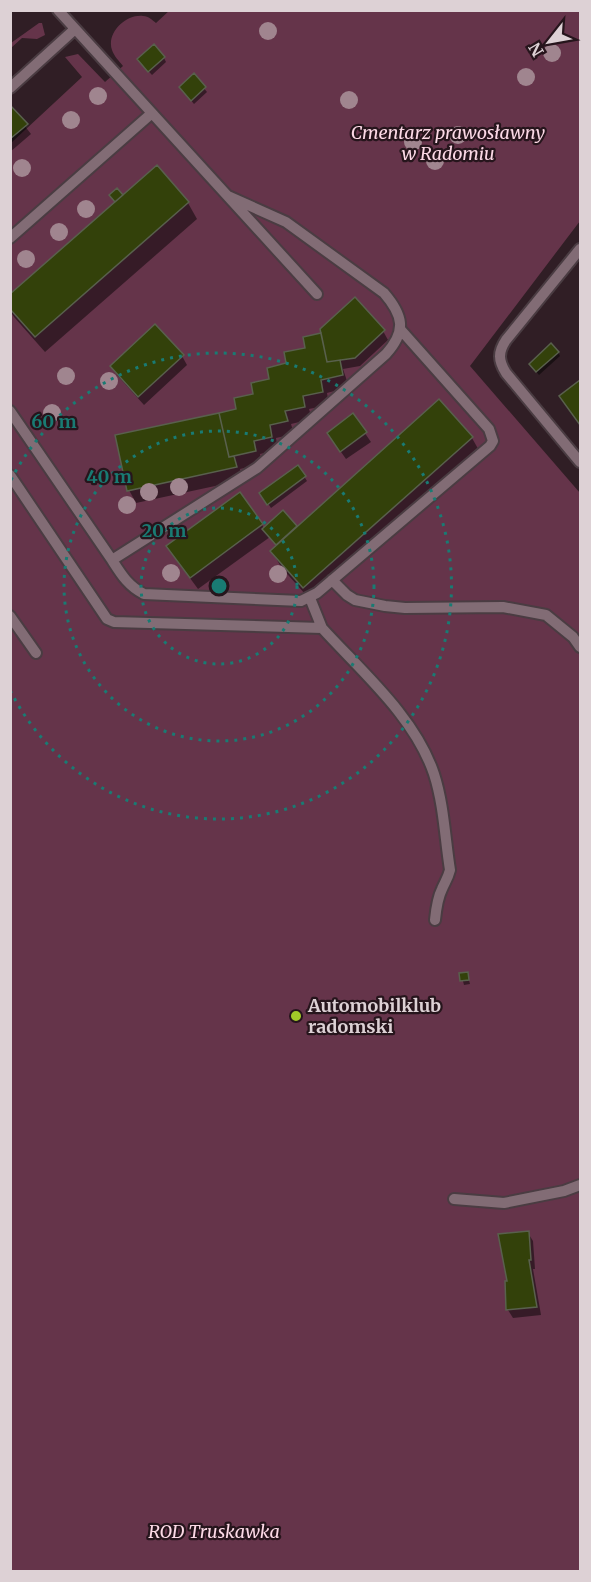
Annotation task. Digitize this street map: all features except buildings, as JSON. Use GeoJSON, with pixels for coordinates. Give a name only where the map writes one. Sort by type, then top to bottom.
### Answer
{"type":"FeatureCollection","features":[{"type":"Feature","properties":{"kind":"lane"},"geometry":{"type":"LineString","coordinates":[[58,10],[317,294]]}},
{"type":"Feature","properties":{"kind":"lane"},"geometry":{"type":"LineString","coordinates":[[10,88],[75,29]]}},
{"type":"Feature","properties":{"kind":"lane"},"geometry":{"type":"LineString","coordinates":[[10,238],[152,113]]}},
{"type":"Feature","properties":{"kind":"lane"},"geometry":{"type":"LineString","coordinates":[[112,560],[257,468],[386,354],[399,337],[399,315],[384,293],[286,222],[228,196]]}},
{"type":"Feature","properties":{"kind":"lane"},"geometry":{"type":"LineString","coordinates":[[580,249],[506,340],[500,349],[499,356],[506,373],[580,462]]}},
{"type":"Feature","properties":{"kind":"lane"},"geometry":{"type":"LineString","coordinates":[[10,411],[129,584],[144,594],[301,601],[310,598],[332,580],[490,446],[493,441],[489,429],[400,329]]}},
{"type":"Feature","properties":{"kind":"lane"},"geometry":{"type":"LineString","coordinates":[[10,475],[107,619],[114,622],[322,628]]}},
{"type":"Feature","properties":{"kind":"lane"},"geometry":{"type":"LineString","coordinates":[[332,580],[355,600],[385,606],[405,608],[503,607],[546,615],[573,637],[580,647]]}},
{"type":"Feature","properties":{"kind":"lane"},"geometry":{"type":"LineString","coordinates":[[310,598],[322,628],[403,716],[430,764],[440,797],[450,870],[436,906],[435,920]]}},
{"type":"Feature","properties":{"kind":"lane"},"geometry":{"type":"LineString","coordinates":[[10,616],[36,653]]}},
{"type":"Feature","properties":{"kind":"lane"},"geometry":{"type":"LineString","coordinates":[[453,1199],[504,1203],[564,1191],[580,1185]]}},
{"type":"Feature","properties":{"kind":"green space","name":"Automobilklub radomski"},"geometry":{"type":"Polygon","coordinates":[[[170,10],[580,11],[580,221],[470,366],[580,493],[580,1571],[11,1572],[11,143],[82,77],[65,57],[78,54],[105,82],[123,66],[114,54],[111,44],[112,37],[119,26],[124,21],[137,16],[150,18],[156,23],[170,10]]]}},
{"type":"Feature","properties":{"kind":"green space"},"geometry":{"type":"Polygon","coordinates":[[[42,23],[45,35],[37,39],[22,38],[11,48],[11,43],[42,23]]]}},
{"type":"Feature","properties":{"kind":"place","name":"Automobilklub radomski"},"geometry":{"type":"Point","coordinates":[296,1016]}},
{"type":"Feature","properties":{"kind":"park label","name":"Cmentarz prawosławny w Radomiu"},"geometry":{"type":"Point","coordinates":[448,143]}},
{"type":"Feature","properties":{"kind":"park label","name":"ROD Truskawka"},"geometry":{"type":"Point","coordinates":[214,1532]}}]}
